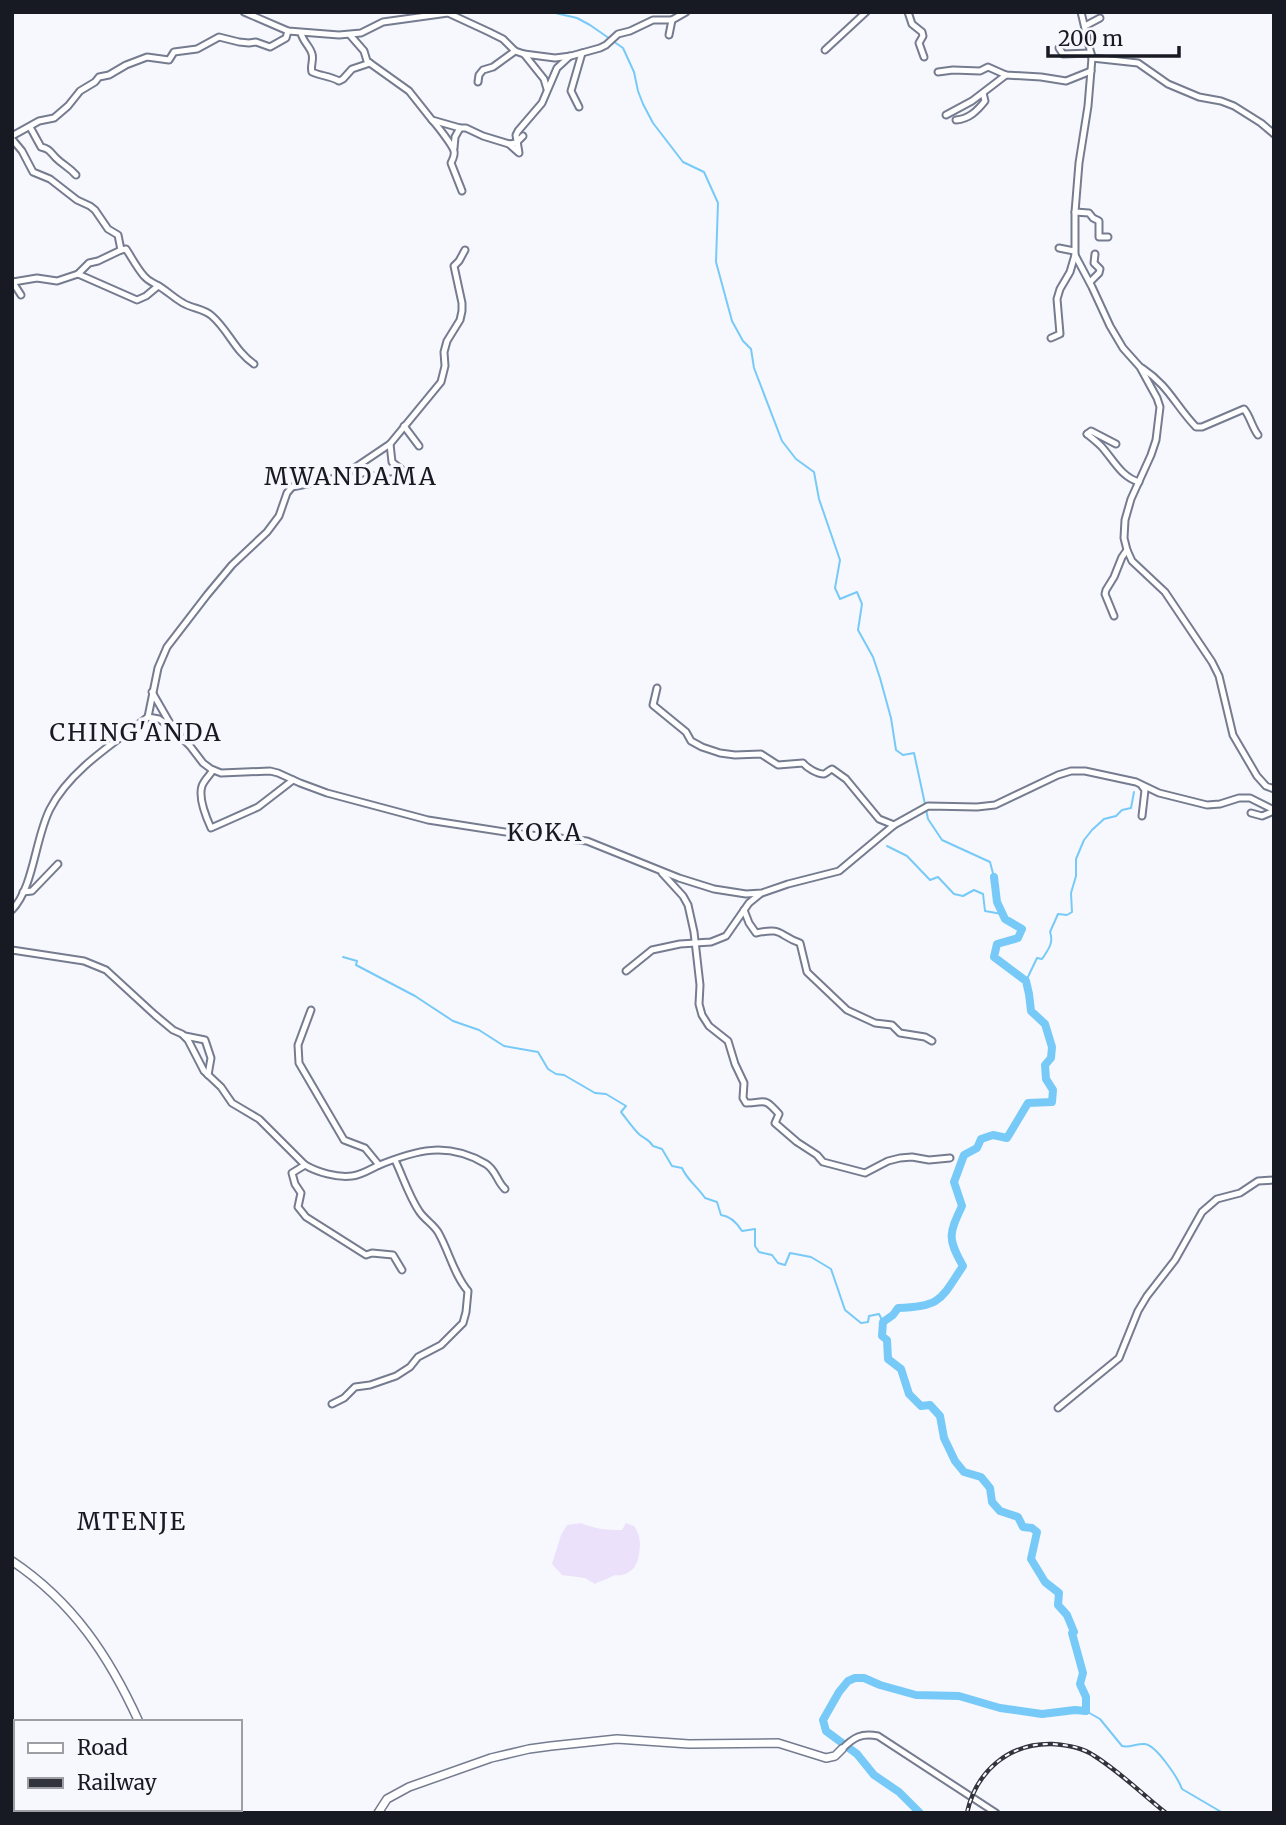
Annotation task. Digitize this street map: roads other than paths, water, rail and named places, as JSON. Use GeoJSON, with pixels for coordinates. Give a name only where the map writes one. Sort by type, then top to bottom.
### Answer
{"type":"FeatureCollection","features":[{"type":"Feature","properties":{"kind":"street"},"geometry":{"type":"LineString","coordinates":[[244,12],[288,31],[350,35],[361,33],[383,22],[448,13],[489,32],[516,51],[555,58],[600,48],[623,31],[630,31],[653,20],[672,20],[686,12]]}},
{"type":"Feature","properties":{"kind":"street"},"geometry":{"type":"LineString","coordinates":[[825,50],[866,12]]}},
{"type":"Feature","properties":{"kind":"street"},"geometry":{"type":"LineString","coordinates":[[908,12],[912,24],[922,32],[919,43],[924,57]]}},
{"type":"Feature","properties":{"kind":"street"},"geometry":{"type":"LineString","coordinates":[[1051,338],[1060,334],[1058,299],[1075,253],[1080,148],[1091,71],[1091,55],[1081,12]]}},
{"type":"Feature","properties":{"kind":"street"},"geometry":{"type":"LineString","coordinates":[[1084,23],[1090,12]]}},
{"type":"Feature","properties":{"kind":"street"},"geometry":{"type":"LineString","coordinates":[[1084,23],[1100,19]]}},
{"type":"Feature","properties":{"kind":"street"},"geometry":{"type":"LineString","coordinates":[[669,35],[672,20]]}},
{"type":"Feature","properties":{"kind":"street"},"geometry":{"type":"LineString","coordinates":[[121,250],[118,235],[108,229],[95,210],[77,200],[50,178],[33,172],[12,137],[22,129],[54,118],[80,91],[99,77],[109,75],[144,57],[169,60],[174,52],[197,49],[219,37],[239,42],[256,42],[270,47],[286,38],[288,31]]}},
{"type":"Feature","properties":{"kind":"street"},"geometry":{"type":"LineString","coordinates":[[301,33],[313,56],[310,67],[315,74],[339,81],[352,69],[370,63]]}},
{"type":"Feature","properties":{"kind":"street"},"geometry":{"type":"LineString","coordinates":[[350,35],[365,51],[365,58],[370,63],[409,90],[454,148]]}},
{"type":"Feature","properties":{"kind":"street"},"geometry":{"type":"LineString","coordinates":[[1059,48],[1063,54],[1138,62],[1164,82],[1196,96],[1234,106],[1274,134]]}},
{"type":"Feature","properties":{"kind":"street"},"geometry":{"type":"LineString","coordinates":[[478,82],[483,70],[493,67],[516,51]]}},
{"type":"Feature","properties":{"kind":"street"},"geometry":{"type":"LineString","coordinates":[[579,107],[571,91],[582,53]]}},
{"type":"Feature","properties":{"kind":"street"},"geometry":{"type":"LineString","coordinates":[[524,54],[538,69],[547,89]]}},
{"type":"Feature","properties":{"kind":"street"},"geometry":{"type":"LineString","coordinates":[[432,120],[466,128],[509,144],[519,153],[516,142],[518,131],[542,103],[557,68],[571,55]]}},
{"type":"Feature","properties":{"kind":"street"},"geometry":{"type":"LineString","coordinates":[[937,72],[953,69],[980,71],[988,67],[1006,75],[1028,75],[1066,82],[1091,71]]}},
{"type":"Feature","properties":{"kind":"street"},"geometry":{"type":"LineString","coordinates":[[946,115],[965,106],[1006,75]]}},
{"type":"Feature","properties":{"kind":"street"},"geometry":{"type":"LineString","coordinates":[[956,120],[968,117],[978,110],[985,101],[983,93]]}},
{"type":"Feature","properties":{"kind":"street"},"geometry":{"type":"LineString","coordinates":[[30,127],[41,148],[51,150],[57,159],[76,175]]}},
{"type":"Feature","properties":{"kind":"street"},"geometry":{"type":"LineString","coordinates":[[460,128],[455,137],[455,153],[451,163],[462,191]]}},
{"type":"Feature","properties":{"kind":"street"},"geometry":{"type":"LineString","coordinates":[[509,144],[523,136]]}},
{"type":"Feature","properties":{"kind":"street"},"geometry":{"type":"LineString","coordinates":[[1075,212],[1089,213],[1099,220],[1099,237],[1108,237]]}},
{"type":"Feature","properties":{"kind":"street"},"geometry":{"type":"LineString","coordinates":[[1059,248],[1075,253],[1106,319],[1118,340],[1140,367],[1160,407],[1152,455],[1131,499],[1125,520],[1124,538],[1127,550],[1132,561],[1164,592],[1212,662],[1219,676],[1233,734],[1257,776],[1273,792]]}},
{"type":"Feature","properties":{"kind":"street"},"geometry":{"type":"LineString","coordinates":[[21,295],[13,281],[37,278],[57,281],[78,274],[89,263],[126,249],[145,278],[186,304],[210,314],[241,354],[254,364]]}},
{"type":"Feature","properties":{"kind":"street"},"geometry":{"type":"LineString","coordinates":[[12,910],[23,892],[50,810],[62,790],[71,779],[148,717],[158,668],[167,648],[232,565],[267,532],[279,516],[287,493],[292,487],[342,477],[390,444],[441,382],[447,341],[460,320],[462,311],[454,267],[465,250]]}},
{"type":"Feature","properties":{"kind":"street"},"geometry":{"type":"LineString","coordinates":[[1090,282],[1100,269],[1094,263],[1095,254]]}},
{"type":"Feature","properties":{"kind":"street"},"geometry":{"type":"LineString","coordinates":[[78,274],[137,300],[158,286]]}},
{"type":"Feature","properties":{"kind":"street"},"geometry":{"type":"LineString","coordinates":[[1140,367],[1163,385],[1196,427],[1202,427],[1244,409],[1258,435]]}},
{"type":"Feature","properties":{"kind":"street"},"geometry":{"type":"LineString","coordinates":[[404,426],[419,446]]}},
{"type":"Feature","properties":{"kind":"street"},"geometry":{"type":"LineString","coordinates":[[1116,444],[1091,432],[1087,434],[1129,479],[1139,482]]}},
{"type":"Feature","properties":{"kind":"street"},"geometry":{"type":"LineString","coordinates":[[342,477],[346,481],[364,472],[379,479],[398,478],[401,469],[391,462],[390,444]]}},
{"type":"Feature","properties":{"kind":"street"},"geometry":{"type":"LineString","coordinates":[[1114,617],[1105,594],[1127,550]]}},
{"type":"Feature","properties":{"kind":"street"},"geometry":{"type":"LineString","coordinates":[[657,688],[653,705],[686,732],[691,741],[720,753],[761,754],[778,765],[803,763],[810,770],[822,774],[835,770],[879,818],[894,825]]}},
{"type":"Feature","properties":{"kind":"street"},"geometry":{"type":"LineString","coordinates":[[152,692],[172,728]]}},
{"type":"Feature","properties":{"kind":"street"},"geometry":{"type":"LineString","coordinates":[[148,717],[159,719],[172,728],[203,763],[220,773],[270,771],[327,793],[428,820],[587,841],[660,871],[718,890],[746,894],[839,871],[894,825],[925,808],[995,805],[1071,771],[1085,771],[1136,782],[1159,793],[1207,805],[1250,798],[1274,810]]}},
{"type":"Feature","properties":{"kind":"street"},"geometry":{"type":"LineString","coordinates":[[213,770],[202,786],[206,818],[211,828],[258,807],[293,780]]}},
{"type":"Feature","properties":{"kind":"street"},"geometry":{"type":"LineString","coordinates":[[1136,782],[1145,790],[1142,816]]}},
{"type":"Feature","properties":{"kind":"street"},"geometry":{"type":"LineString","coordinates":[[1251,813],[1262,816],[1274,810]]}},
{"type":"Feature","properties":{"kind":"street"},"geometry":{"type":"LineString","coordinates":[[23,892],[32,891],[58,864]]}},
{"type":"Feature","properties":{"kind":"street"},"geometry":{"type":"LineString","coordinates":[[660,871],[688,905],[695,943],[702,1015],[709,1026],[728,1041],[744,1083],[743,1098],[746,1103],[762,1100],[767,1102],[779,1114],[775,1123],[823,1162],[865,1173],[900,1158],[950,1158]]}},
{"type":"Feature","properties":{"kind":"street"},"geometry":{"type":"LineString","coordinates":[[626,971],[652,950],[680,944],[711,942],[726,936],[749,903],[762,892]]}},
{"type":"Feature","properties":{"kind":"street"},"geometry":{"type":"LineString","coordinates":[[744,910],[756,933],[772,930],[800,943],[807,972],[847,1010],[875,1023],[892,1025],[900,1033],[925,1037],[932,1041]]}},
{"type":"Feature","properties":{"kind":"street"},"geometry":{"type":"LineString","coordinates":[[12,950],[84,961],[102,967],[173,1030],[185,1036],[205,1040],[212,1058],[208,1075]]}},
{"type":"Feature","properties":{"kind":"street"},"geometry":{"type":"LineString","coordinates":[[312,1010],[298,1045],[299,1063],[344,1140],[365,1148],[379,1166]]}},
{"type":"Feature","properties":{"kind":"street"},"geometry":{"type":"LineString","coordinates":[[185,1036],[204,1071],[221,1087],[233,1105],[259,1119],[305,1165],[319,1171],[356,1176],[413,1152],[455,1151],[468,1154],[489,1166],[505,1189]]}},
{"type":"Feature","properties":{"kind":"street"},"geometry":{"type":"LineString","coordinates":[[332,1404],[344,1398],[355,1387],[370,1385],[403,1372],[418,1357],[441,1345],[463,1323],[465,1317],[468,1291],[462,1285],[438,1232],[417,1208],[395,1160]]}},
{"type":"Feature","properties":{"kind":"street"},"geometry":{"type":"LineString","coordinates":[[305,1165],[292,1173],[301,1193],[298,1207],[306,1217],[366,1255],[393,1255],[402,1270]]}},
{"type":"Feature","properties":{"kind":"street"},"geometry":{"type":"LineString","coordinates":[[1058,1408],[1119,1358],[1138,1311],[1175,1261],[1202,1212],[1217,1199],[1240,1193],[1258,1181],[1274,1180]]}},
{"type":"Feature","properties":{"kind":"street"},"geometry":{"type":"LineString","coordinates":[[12,1561],[55,1594],[77,1618],[120,1682],[138,1720]]}},
{"type":"Feature","properties":{"kind":"street"},"geometry":{"type":"LineString","coordinates":[[378,1813],[387,1799],[409,1787],[491,1758],[551,1745],[617,1739],[689,1744],[778,1743],[826,1758],[835,1756],[854,1738],[863,1734],[878,1736],[996,1813]]}},
{"type":"Feature","properties":{"kind":"waterway"},"geometry":{"type":"LineString","coordinates":[[551,12],[577,18],[623,48],[634,72],[643,104],[653,123],[683,162],[704,172],[718,203],[716,262],[732,321],[743,341],[751,349],[754,368],[782,441],[796,459],[814,472],[819,499],[840,560],[835,588],[840,599],[857,592],[862,604],[858,630],[873,657],[880,678],[896,750],[903,755],[914,753],[925,804]]}},
{"type":"Feature","properties":{"kind":"waterway"},"geometry":{"type":"LineString","coordinates":[[1026,981],[1037,958],[1042,959],[1050,946],[1050,932],[1058,914],[1067,915],[1072,912],[1071,893],[1076,876],[1076,859],[1084,840],[1104,819],[1131,808],[1134,792]]}},
{"type":"Feature","properties":{"kind":"waterway"},"geometry":{"type":"LineString","coordinates":[[926,809],[928,819],[942,840],[990,862],[994,877]]}},
{"type":"Feature","properties":{"kind":"waterway"},"geometry":{"type":"LineString","coordinates":[[887,846],[907,856],[930,880],[938,877],[954,894],[963,896],[974,890],[983,894],[985,911],[1002,914]]}},
{"type":"Feature","properties":{"kind":"waterway"},"geometry":{"type":"LineString","coordinates":[[920,1813],[899,1792],[874,1775],[857,1754],[826,1731],[823,1720],[848,1681],[864,1678],[916,1695],[959,1696],[1000,1708],[1042,1714],[1086,1711],[1086,1697],[1080,1684],[1083,1673],[1072,1633],[1074,1632],[1067,1615],[1058,1605],[1059,1593],[1045,1582],[1031,1559],[1037,1532],[1023,1527],[1018,1517],[1000,1511],[992,1502],[990,1488],[981,1477],[964,1472],[955,1461],[944,1438],[940,1416],[930,1405],[921,1406],[909,1394],[901,1369],[888,1359],[887,1340],[882,1336],[883,1322],[898,1308],[932,1303],[944,1294],[963,1266],[954,1249],[952,1230],[962,1206],[954,1182],[964,1155],[977,1148],[981,1139],[993,1135],[1007,1138],[1028,1103],[1052,1102],[1053,1090],[1046,1079],[1045,1065],[1051,1058],[1052,1047],[1045,1024],[1031,1011],[1026,981],[994,957],[997,944],[1018,938],[1022,929],[1005,919],[997,902],[994,877]]}},
{"type":"Feature","properties":{"kind":"waterway"},"geometry":{"type":"LineString","coordinates":[[343,957],[357,961],[356,965],[415,996],[453,1021],[479,1030],[504,1046],[538,1052],[548,1069],[556,1074],[564,1075],[595,1093],[606,1094],[626,1106],[621,1112],[635,1130],[653,1146],[662,1149],[672,1166],[682,1168],[705,1198],[717,1202],[721,1215],[733,1220],[742,1231],[755,1229],[755,1246],[759,1252],[772,1255],[778,1263],[785,1265],[790,1253],[811,1257],[831,1269],[845,1310],[861,1323],[868,1322],[869,1316],[879,1314],[883,1322]]}},
{"type":"Feature","properties":{"kind":"waterway"},"geometry":{"type":"LineString","coordinates":[[1086,1711],[1100,1719],[1122,1746],[1150,1746],[1166,1763],[1182,1789],[1223,1813]]}},
{"type":"Feature","properties":{"kind":"railway"},"geometry":{"type":"LineString","coordinates":[[967,1813],[978,1784],[997,1762],[1022,1748],[1052,1744],[1074,1747],[1093,1755],[1166,1813]]}},
{"type":"Feature","properties":{"kind":"district","name":"MWANDAMA"},"geometry":{"type":"Point","coordinates":[351,477]}},
{"type":"Feature","properties":{"kind":"district","name":"CHING'ANDA"},"geometry":{"type":"Point","coordinates":[136,733]}},
{"type":"Feature","properties":{"kind":"district","name":"KOKA"},"geometry":{"type":"Point","coordinates":[545,833]}},
{"type":"Feature","properties":{"kind":"district","name":"MTENJE"},"geometry":{"type":"Point","coordinates":[132,1522]}}]}
